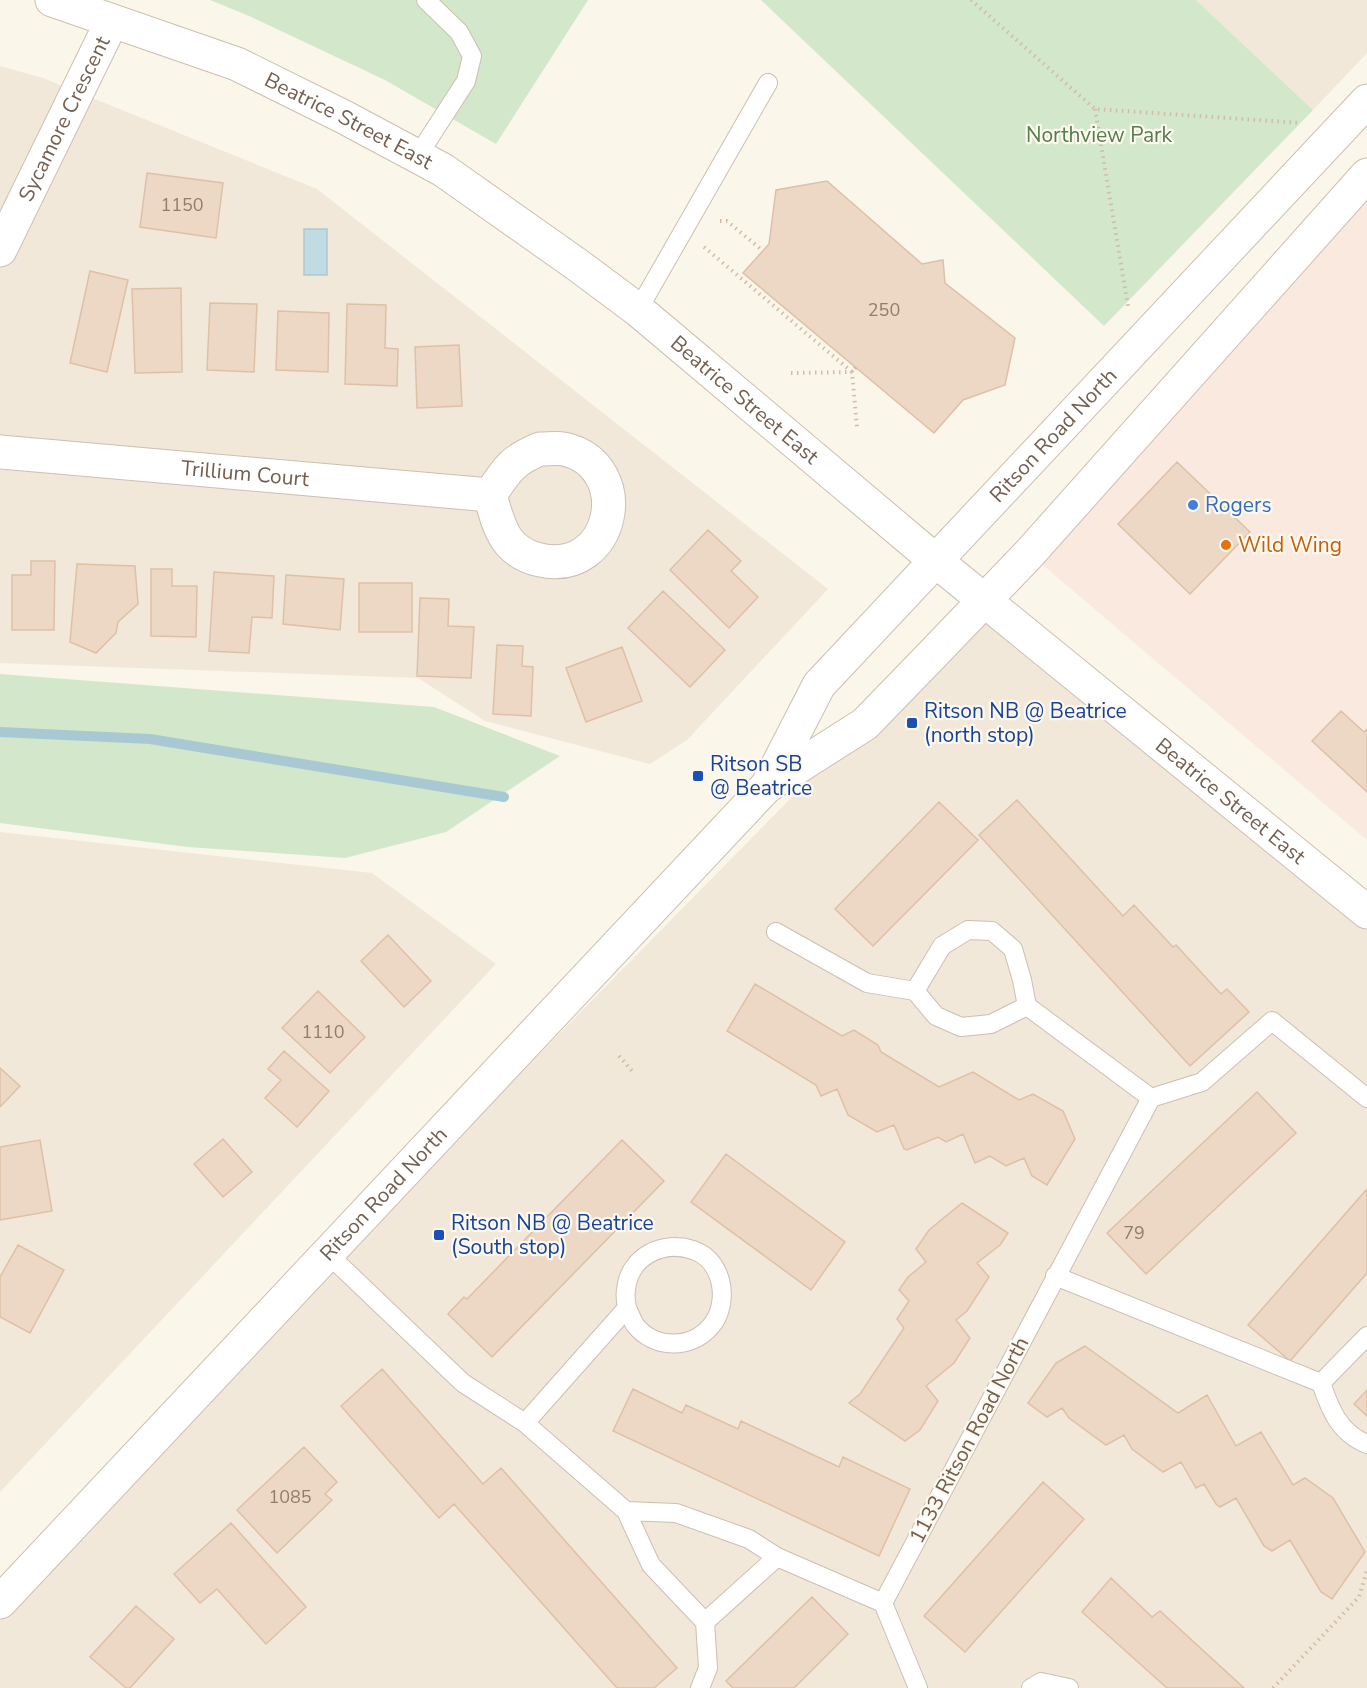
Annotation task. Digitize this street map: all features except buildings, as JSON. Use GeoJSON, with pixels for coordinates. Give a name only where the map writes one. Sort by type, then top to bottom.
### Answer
{"type":"FeatureCollection","features":[{"type":"Feature","properties":{"kind":"main road","name":"Beatrice Street East"},"geometry":{"type":"LineString","coordinates":[[70,3],[112,21],[237,64],[344,117],[443,170],[638,310],[984,602],[1367,912]]}},
{"type":"Feature","properties":{"kind":"main road","name":"Sycamore Crescent"},"geometry":{"type":"LineString","coordinates":[[0,250],[112,21]]}},
{"type":"Feature","properties":{"kind":"main road","name":"Ritson Road North"},"geometry":{"type":"LineString","coordinates":[[766,788],[819,685],[1367,101]]}},
{"type":"Feature","properties":{"kind":"main road","name":"Ritson Road North"},"geometry":{"type":"LineString","coordinates":[[0,1602],[766,788],[864,724],[984,602],[1367,175]]}},
{"type":"Feature","properties":{"kind":"main road","name":"Trillium Court"},"geometry":{"type":"LineString","coordinates":[[0,452],[490,495]]}},
{"type":"Feature","properties":{"kind":"lane"},"geometry":{"type":"LineString","coordinates":[[417,157],[466,81],[472,56],[459,32],[426,0]]}},
{"type":"Feature","properties":{"kind":"lane"},"geometry":{"type":"LineString","coordinates":[[638,310],[768,83]]}},
{"type":"Feature","properties":{"kind":"lane"},"geometry":{"type":"LineString","coordinates":[[915,991],[942,946],[968,930],[992,931],[1012,949],[1027,1006],[1151,1098],[1202,1082],[1272,1021],[1367,1098]]}},
{"type":"Feature","properties":{"kind":"lane"},"geometry":{"type":"LineString","coordinates":[[776,932],[867,983],[915,991],[936,1016],[962,1027],[991,1024],[1027,1006]]}},
{"type":"Feature","properties":{"kind":"lane","name":"1133 Ritson Road North"},"geometry":{"type":"LineString","coordinates":[[883,1603],[1151,1098]]}},
{"type":"Feature","properties":{"kind":"lane"},"geometry":{"type":"LineString","coordinates":[[525,1423],[627,1308],[625,1291],[629,1275],[639,1261],[655,1250],[671,1246],[695,1250],[709,1260],[721,1280],[723,1297],[716,1320],[705,1333],[696,1339],[680,1344],[662,1343],[647,1336],[634,1324],[627,1308]]}},
{"type":"Feature","properties":{"kind":"lane"},"geometry":{"type":"LineString","coordinates":[[329,1255],[463,1383],[525,1423],[626,1511],[651,1565],[705,1622],[708,1668],[700,1688]]}},
{"type":"Feature","properties":{"kind":"lane"},"geometry":{"type":"LineString","coordinates":[[1055,1276],[1321,1383],[1331,1413],[1354,1439],[1367,1444]]}},
{"type":"Feature","properties":{"kind":"lane"},"geometry":{"type":"LineString","coordinates":[[1321,1383],[1367,1336]]}},
{"type":"Feature","properties":{"kind":"lane"},"geometry":{"type":"LineString","coordinates":[[626,1511],[676,1513],[748,1539],[777,1557],[883,1603],[918,1688]]}},
{"type":"Feature","properties":{"kind":"lane"},"geometry":{"type":"LineString","coordinates":[[705,1622],[777,1557]]}},
{"type":"Feature","properties":{"kind":"lane"},"geometry":{"type":"LineString","coordinates":[[1031,1688],[1041,1682],[1069,1688]]}},
{"type":"Feature","properties":{"kind":"path"},"geometry":{"type":"LineString","coordinates":[[972,0],[1095,109],[1306,123]]}},
{"type":"Feature","properties":{"kind":"path"},"geometry":{"type":"LineString","coordinates":[[1095,109],[1128,308]]}},
{"type":"Feature","properties":{"kind":"path"},"geometry":{"type":"LineString","coordinates":[[717,223],[727,221],[763,251]]}},
{"type":"Feature","properties":{"kind":"path"},"geometry":{"type":"LineString","coordinates":[[697,255],[708,239]]}},
{"type":"Feature","properties":{"kind":"path"},"geometry":{"type":"LineString","coordinates":[[703,247],[852,372],[857,426]]}},
{"type":"Feature","properties":{"kind":"path"},"geometry":{"type":"LineString","coordinates":[[791,373],[852,372],[856,368]]}},
{"type":"Feature","properties":{"kind":"path"},"geometry":{"type":"LineString","coordinates":[[619,1056],[633,1072]]}},
{"type":"Feature","properties":{"kind":"path"},"geometry":{"type":"LineString","coordinates":[[1274,1688],[1359,1597],[1367,1570]]}},
{"type":"Feature","properties":{"kind":"shaded area"},"geometry":{"type":"Polygon","coordinates":[[[1196,0],[1367,0],[1367,53],[1313,110],[1196,0]]]}},
{"type":"Feature","properties":{"kind":"shaded area"},"geometry":{"type":"Polygon","coordinates":[[[0,66],[43,78],[317,189],[828,589],[687,740],[650,764],[485,721],[418,678],[0,663],[0,66]]]}},
{"type":"Feature","properties":{"kind":"shaded area"},"geometry":{"type":"Polygon","coordinates":[[[1367,196],[1367,840],[1031,555],[1367,196]]]}},
{"type":"Feature","properties":{"kind":"shaded area"},"geometry":{"type":"Polygon","coordinates":[[[984,602],[1367,912],[1367,1688],[0,1688],[0,1602],[984,602]]]}},
{"type":"Feature","properties":{"kind":"shaded area"},"geometry":{"type":"Polygon","coordinates":[[[0,832],[372,873],[496,964],[0,1492],[0,832]]]}},
{"type":"Feature","properties":{"kind":"green space"},"geometry":{"type":"Polygon","coordinates":[[[210,0],[588,0],[496,144],[385,80],[210,0]]]}},
{"type":"Feature","properties":{"kind":"green space","name":"Northview Park"},"geometry":{"type":"Polygon","coordinates":[[[761,0],[1196,0],[1313,110],[1104,326],[761,0]]]}},
{"type":"Feature","properties":{"kind":"green space"},"geometry":{"type":"Polygon","coordinates":[[[0,674],[434,707],[560,756],[446,832],[345,858],[188,847],[0,823],[0,674]]]}},
{"type":"Feature","properties":{"kind":"water"},"geometry":{"type":"Polygon","coordinates":[[[304,229],[327,229],[327,275],[304,275],[304,229]]]}},
{"type":"Feature","properties":{"kind":"waterway"},"geometry":{"type":"LineString","coordinates":[[0,732],[150,739],[504,797]]}},
{"type":"Feature","properties":{"kind":"place","name":"Rogers"},"geometry":{"type":"Point","coordinates":[1193,505]}},
{"type":"Feature","properties":{"kind":"place","name":"Wild Wing"},"geometry":{"type":"Point","coordinates":[1226,545]}},
{"type":"Feature","properties":{"kind":"place","name":"Ritson NB @ Beatrice (north stop)"},"geometry":{"type":"Point","coordinates":[912,723]}},
{"type":"Feature","properties":{"kind":"place","name":"Ritson SB @ Beatrice"},"geometry":{"type":"Point","coordinates":[698,776]}},
{"type":"Feature","properties":{"kind":"place","name":"Ritson NB @ Beatrice (South stop)"},"geometry":{"type":"Point","coordinates":[439,1235]}}]}
